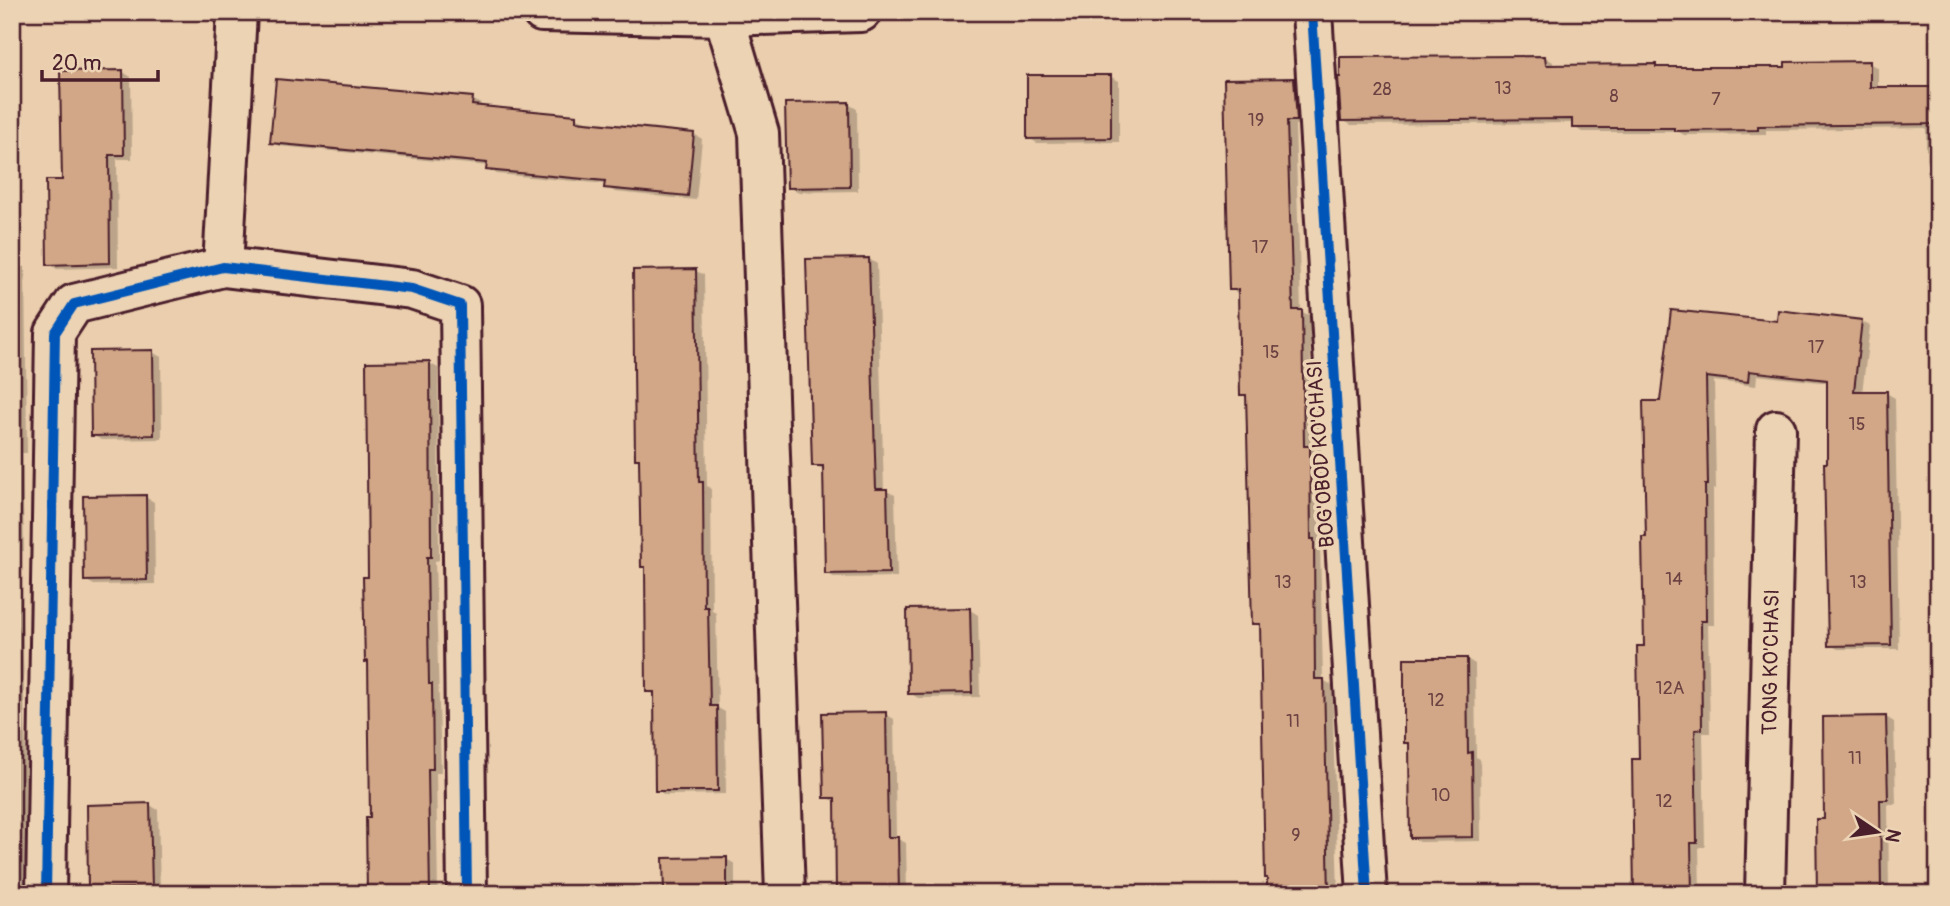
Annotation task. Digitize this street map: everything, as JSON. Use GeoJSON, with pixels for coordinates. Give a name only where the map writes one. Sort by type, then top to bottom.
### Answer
{"type":"FeatureCollection","features":[{"type":"Feature","properties":{"kind":"street"},"geometry":{"type":"LineString","coordinates":[[223,267],[237,12]]}},
{"type":"Feature","properties":{"kind":"street"},"geometry":{"type":"LineString","coordinates":[[542,12],[724,16],[861,12]]}},
{"type":"Feature","properties":{"kind":"street","name":"BOG'OBOD KO'CHASI"},"geometry":{"type":"LineString","coordinates":[[1312,12],[1367,894]]}},
{"type":"Feature","properties":{"kind":"street"},"geometry":{"type":"LineString","coordinates":[[724,16],[759,133],[785,894]]}},
{"type":"Feature","properties":{"kind":"street"},"geometry":{"type":"LineString","coordinates":[[46,894],[55,332],[74,304],[223,267],[412,289],[460,306],[467,894]]}},
{"type":"Feature","properties":{"kind":"street","name":"TONG KO'CHASI"},"geometry":{"type":"LineString","coordinates":[[1765,894],[1776,430]]}},
{"type":"Feature","properties":{"kind":"building"},"geometry":{"type":"Polygon","coordinates":[[[1545,56],[1546,65],[1656,64],[1656,67],[1785,67],[1785,62],[1870,61],[1870,87],[1938,87],[1938,124],[1758,126],[1758,130],[1674,131],[1674,128],[1572,128],[1572,119],[1341,121],[1338,77],[1340,57],[1545,56]]]}},
{"type":"Feature","properties":{"kind":"building"},"geometry":{"type":"Polygon","coordinates":[[[123,70],[124,155],[109,155],[110,263],[47,265],[46,180],[62,180],[60,71],[123,70]]]}},
{"type":"Feature","properties":{"kind":"building"},"geometry":{"type":"Polygon","coordinates":[[[1027,75],[1111,75],[1111,138],[1027,139],[1027,75]]]}},
{"type":"Feature","properties":{"kind":"building"},"geometry":{"type":"Polygon","coordinates":[[[1294,78],[1297,121],[1287,121],[1293,310],[1302,310],[1304,446],[1310,446],[1311,539],[1314,539],[1315,679],[1324,679],[1329,894],[1267,894],[1260,624],[1252,624],[1246,395],[1240,395],[1238,290],[1229,290],[1224,79],[1294,78]]]}},
{"type":"Feature","properties":{"kind":"building"},"geometry":{"type":"Polygon","coordinates":[[[276,79],[473,97],[472,105],[576,115],[576,121],[694,133],[688,196],[604,188],[605,181],[486,170],[487,163],[270,143],[276,79]]]}},
{"type":"Feature","properties":{"kind":"building"},"geometry":{"type":"Polygon","coordinates":[[[849,102],[850,187],[787,188],[785,103],[849,102]]]}},
{"type":"Feature","properties":{"kind":"building"},"geometry":{"type":"Polygon","coordinates":[[[869,258],[876,489],[887,489],[889,573],[825,574],[823,466],[812,466],[806,259],[869,258]]]}},
{"type":"Feature","properties":{"kind":"building"},"geometry":{"type":"Polygon","coordinates":[[[696,269],[704,607],[708,607],[710,706],[717,706],[718,791],[655,791],[654,692],[646,692],[645,567],[641,567],[639,459],[635,459],[633,270],[696,269]]]}},
{"type":"Feature","properties":{"kind":"building"},"geometry":{"type":"Polygon","coordinates":[[[1671,310],[1777,321],[1778,310],[1862,320],[1854,391],[1887,391],[1891,645],[1828,646],[1824,463],[1827,463],[1827,380],[1749,371],[1748,382],[1706,377],[1706,621],[1701,621],[1702,729],[1695,730],[1697,843],[1691,843],[1692,894],[1634,894],[1632,759],[1639,759],[1637,646],[1644,646],[1642,537],[1646,537],[1643,401],[1660,401],[1671,310]]]}},
{"type":"Feature","properties":{"kind":"building"},"geometry":{"type":"Polygon","coordinates":[[[153,350],[154,435],[91,436],[90,351],[153,350]]]}},
{"type":"Feature","properties":{"kind":"building"},"geometry":{"type":"Polygon","coordinates":[[[430,361],[431,557],[427,557],[433,769],[428,769],[430,894],[367,894],[366,817],[370,817],[368,661],[365,662],[363,577],[368,577],[366,362],[430,361]]]}},
{"type":"Feature","properties":{"kind":"building"},"geometry":{"type":"Polygon","coordinates":[[[146,495],[147,580],[84,581],[83,496],[146,495]]]}},
{"type":"Feature","properties":{"kind":"building"},"geometry":{"type":"Polygon","coordinates":[[[970,608],[972,693],[908,694],[907,609],[970,608]]]}},
{"type":"Feature","properties":{"kind":"building"},"geometry":{"type":"Polygon","coordinates":[[[1404,658],[1467,658],[1468,753],[1472,752],[1473,837],[1410,838],[1409,743],[1404,743],[1404,658]]]}},
{"type":"Feature","properties":{"kind":"building"},"geometry":{"type":"Polygon","coordinates":[[[886,712],[888,837],[898,837],[899,894],[836,894],[835,798],[824,798],[822,713],[886,712]]]}},
{"type":"Feature","properties":{"kind":"building"},"geometry":{"type":"Polygon","coordinates":[[[1886,716],[1888,800],[1880,800],[1881,894],[1817,894],[1816,819],[1824,819],[1823,717],[1886,716]]]}},
{"type":"Feature","properties":{"kind":"building"},"geometry":{"type":"Polygon","coordinates":[[[150,803],[152,888],[88,889],[87,805],[150,803]]]}},
{"type":"Feature","properties":{"kind":"building"},"geometry":{"type":"Polygon","coordinates":[[[727,857],[727,894],[664,894],[663,858],[727,857]]]}},
{"type":"Feature","properties":{"kind":"cycle path"},"geometry":{"type":"LineString","coordinates":[[1312,12],[1367,894]]}},
{"type":"Feature","properties":{"kind":"cycle path"},"geometry":{"type":"LineString","coordinates":[[46,894],[55,333],[74,304],[223,267],[412,289],[460,305],[467,894]]}}]}
